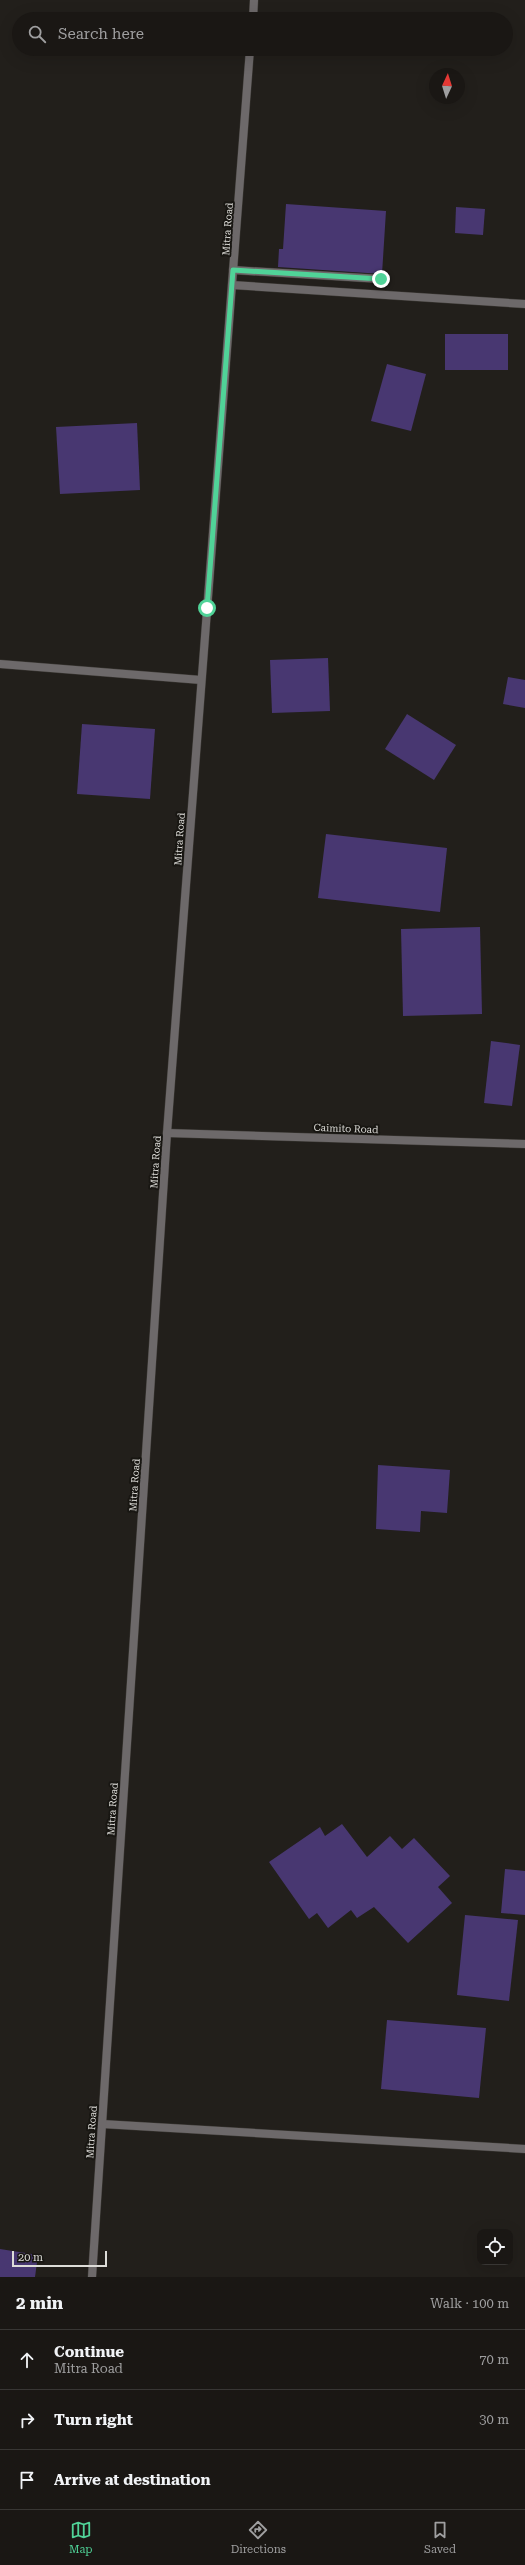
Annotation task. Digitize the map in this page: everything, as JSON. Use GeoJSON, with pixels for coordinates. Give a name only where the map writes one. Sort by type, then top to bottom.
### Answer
{"type":"FeatureCollection","features":[{"type":"Feature","properties":{"kind":"street"},"geometry":{"type":"LineString","coordinates":[[253,12],[254,0]]}},
{"type":"Feature","properties":{"kind":"street","name":"Mitra Road"},"geometry":{"type":"LineString","coordinates":[[92,2277],[167,1133],[249,56]]}},
{"type":"Feature","properties":{"kind":"street"},"geometry":{"type":"LineString","coordinates":[[233,270],[381,279]]}},
{"type":"Feature","properties":{"kind":"street"},"geometry":{"type":"LineString","coordinates":[[232,285],[525,304]]}},
{"type":"Feature","properties":{"kind":"street"},"geometry":{"type":"LineString","coordinates":[[0,664],[201,680]]}},
{"type":"Feature","properties":{"kind":"street","name":"Caimito Road"},"geometry":{"type":"LineString","coordinates":[[167,1133],[525,1144]]}},
{"type":"Feature","properties":{"kind":"street"},"geometry":{"type":"LineString","coordinates":[[102,2124],[525,2149]]}},
{"type":"Feature","properties":{"kind":"building"},"geometry":{"type":"Polygon","coordinates":[[[286,204],[386,211],[382,274],[278,267],[279,249],[283,249],[286,204]]]}},
{"type":"Feature","properties":{"kind":"building"},"geometry":{"type":"Polygon","coordinates":[[[456,207],[485,209],[483,235],[455,233],[456,207]]]}},
{"type":"Feature","properties":{"kind":"building"},"geometry":{"type":"Polygon","coordinates":[[[445,334],[508,334],[508,370],[445,370],[445,334]]]}},
{"type":"Feature","properties":{"kind":"building"},"geometry":{"type":"Polygon","coordinates":[[[387,364],[426,374],[411,431],[371,421],[387,364]]]}},
{"type":"Feature","properties":{"kind":"building"},"geometry":{"type":"Polygon","coordinates":[[[137,423],[140,490],[60,494],[56,427],[137,423]]]}},
{"type":"Feature","properties":{"kind":"building"},"geometry":{"type":"Polygon","coordinates":[[[328,658],[330,711],[272,713],[270,660],[328,658]]]}},
{"type":"Feature","properties":{"kind":"building"},"geometry":{"type":"Polygon","coordinates":[[[508,677],[525,680],[525,708],[503,704],[508,677]]]}},
{"type":"Feature","properties":{"kind":"building"},"geometry":{"type":"Polygon","coordinates":[[[407,714],[456,745],[434,780],[385,749],[407,714]]]}},
{"type":"Feature","properties":{"kind":"building"},"geometry":{"type":"Polygon","coordinates":[[[82,724],[155,729],[150,799],[77,794],[82,724]]]}},
{"type":"Feature","properties":{"kind":"building"},"geometry":{"type":"Polygon","coordinates":[[[326,834],[447,848],[440,912],[318,898],[326,834]]]}},
{"type":"Feature","properties":{"kind":"building"},"geometry":{"type":"Polygon","coordinates":[[[480,927],[482,1014],[403,1016],[401,929],[480,927]]]}},
{"type":"Feature","properties":{"kind":"building"},"geometry":{"type":"Polygon","coordinates":[[[491,1041],[520,1045],[512,1106],[484,1103],[491,1041]]]}},
{"type":"Feature","properties":{"kind":"building"},"geometry":{"type":"Polygon","coordinates":[[[378,1465],[450,1470],[447,1513],[421,1511],[420,1532],[376,1529],[378,1465]]]}},
{"type":"Feature","properties":{"kind":"building"},"geometry":{"type":"Polygon","coordinates":[[[342,1824],[367,1857],[390,1836],[402,1849],[414,1838],[450,1876],[438,1887],[452,1903],[408,1943],[374,1907],[357,1918],[351,1910],[328,1928],[317,1913],[309,1919],[269,1862],[320,1827],[325,1836],[342,1824]]]}},
{"type":"Feature","properties":{"kind":"building"},"geometry":{"type":"Polygon","coordinates":[[[505,1869],[525,1871],[525,1915],[501,1913],[505,1869]]]}},
{"type":"Feature","properties":{"kind":"building"},"geometry":{"type":"Polygon","coordinates":[[[465,1915],[518,1920],[509,2001],[457,1995],[465,1915]]]}},
{"type":"Feature","properties":{"kind":"building"},"geometry":{"type":"Polygon","coordinates":[[[387,2020],[486,2028],[479,2098],[381,2089],[387,2020]]]}},
{"type":"Feature","properties":{"kind":"building"},"geometry":{"type":"Polygon","coordinates":[[[0,2249],[38,2255],[35,2277],[0,2277],[0,2249]]]}},
{"type":"Feature","properties":{"kind":"route"},"geometry":{"type":"LineString","coordinates":[[207,608],[233,270],[381,279]]}}]}
